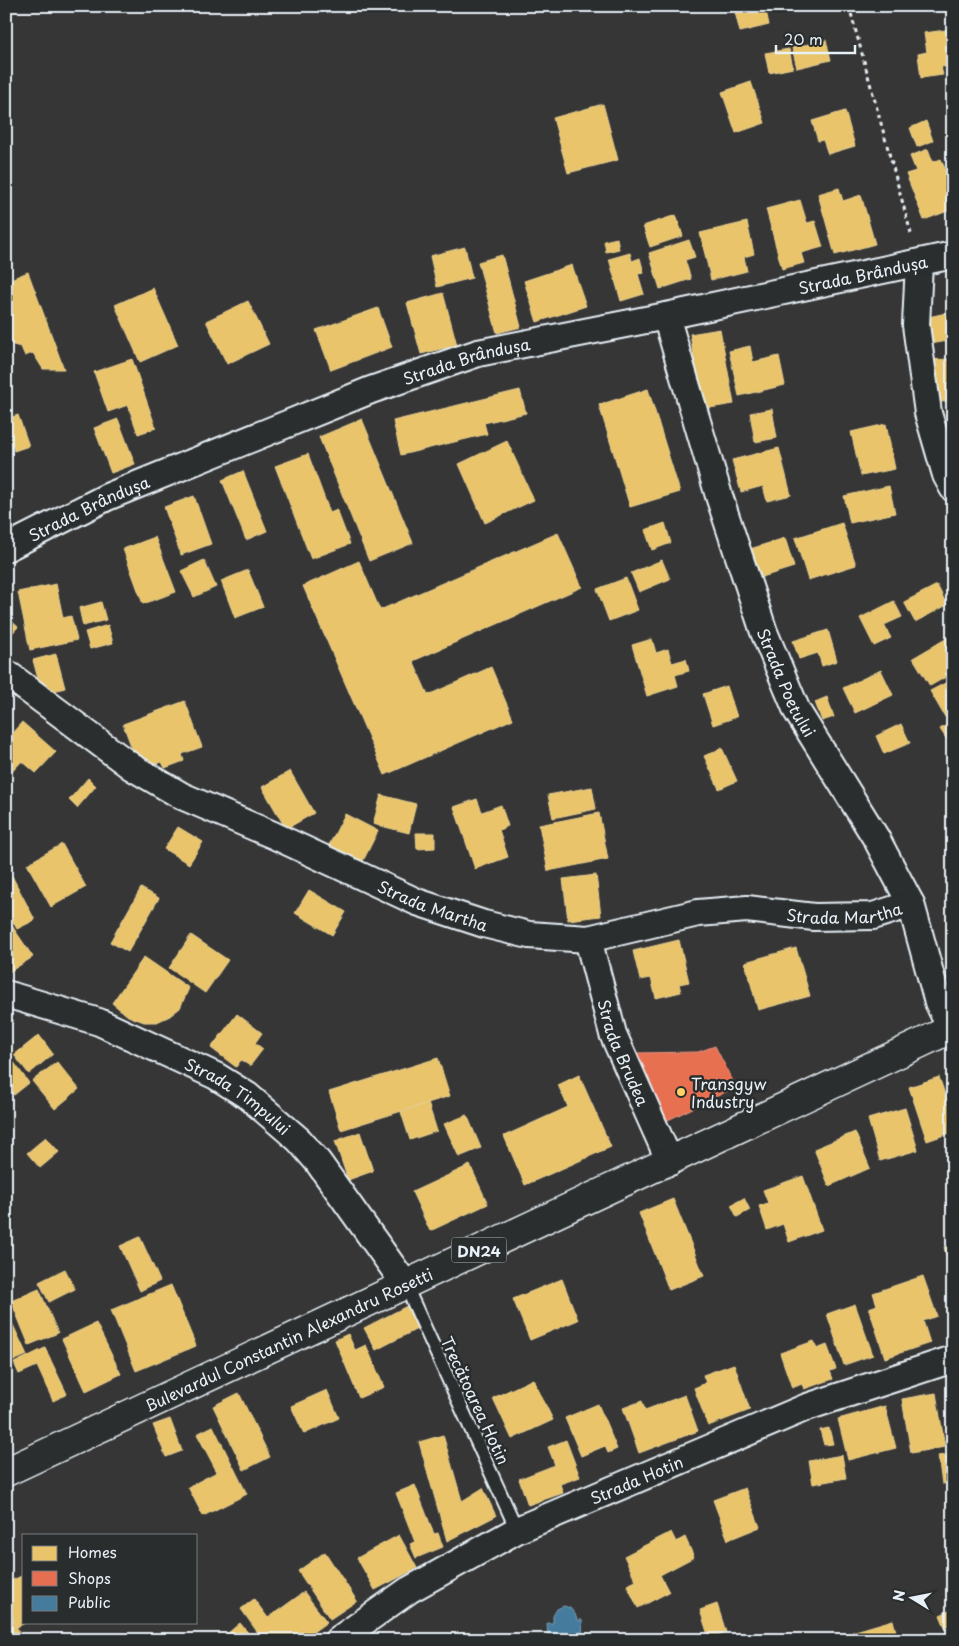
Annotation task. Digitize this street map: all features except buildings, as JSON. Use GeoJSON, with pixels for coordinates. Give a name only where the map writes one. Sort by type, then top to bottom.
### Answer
{"type":"FeatureCollection","features":[{"type":"Feature","properties":{"kind":"main road","name":"Bulevardul Constantin Alexandru Rosetti"},"geometry":{"type":"LineString","coordinates":[[6,1472],[952,1028]]}},
{"type":"Feature","properties":{"kind":"street","name":"Strada Brândușa"},"geometry":{"type":"LineString","coordinates":[[6,548],[107,497],[371,390],[478,354],[953,255]]}},
{"type":"Feature","properties":{"kind":"street"},"geometry":{"type":"LineString","coordinates":[[919,263],[916,325],[928,413],[946,475],[953,488]]}},
{"type":"Feature","properties":{"kind":"street","name":"Strada Poetului"},"geometry":{"type":"LineString","coordinates":[[666,316],[719,496],[764,632],[797,711],[876,838],[911,904],[938,1002],[952,1028]]}},
{"type":"Feature","properties":{"kind":"street","name":"Strada Martha"},"geometry":{"type":"LineString","coordinates":[[6,673],[132,768],[182,796],[273,835],[417,902],[484,924],[530,935],[588,939],[698,913],[747,909],[814,917],[872,916],[911,904]]}},
{"type":"Feature","properties":{"kind":"street","name":"Strada Brudea"},"geometry":{"type":"LineString","coordinates":[[588,939],[613,1034],[670,1162]]}},
{"type":"Feature","properties":{"kind":"street","name":"Strada Timpului"},"geometry":{"type":"LineString","coordinates":[[6,994],[98,1022],[216,1076],[248,1096],[299,1140],[318,1162],[405,1284]]}},
{"type":"Feature","properties":{"kind":"street","name":"Strada Hotin"},"geometry":{"type":"LineString","coordinates":[[338,1640],[409,1590],[517,1530],[807,1407],[953,1359]]}},
{"type":"Feature","properties":{"kind":"lane","name":"Trecătoarea Hotin"},"geometry":{"type":"LineString","coordinates":[[405,1284],[517,1530]]}},
{"type":"Feature","properties":{"kind":"path"},"geometry":{"type":"LineString","coordinates":[[849,6],[919,263]]}},
{"type":"Feature","properties":{"kind":"place","name":"Transgyw Industry"},"geometry":{"type":"Point","coordinates":[681,1092]}}]}
